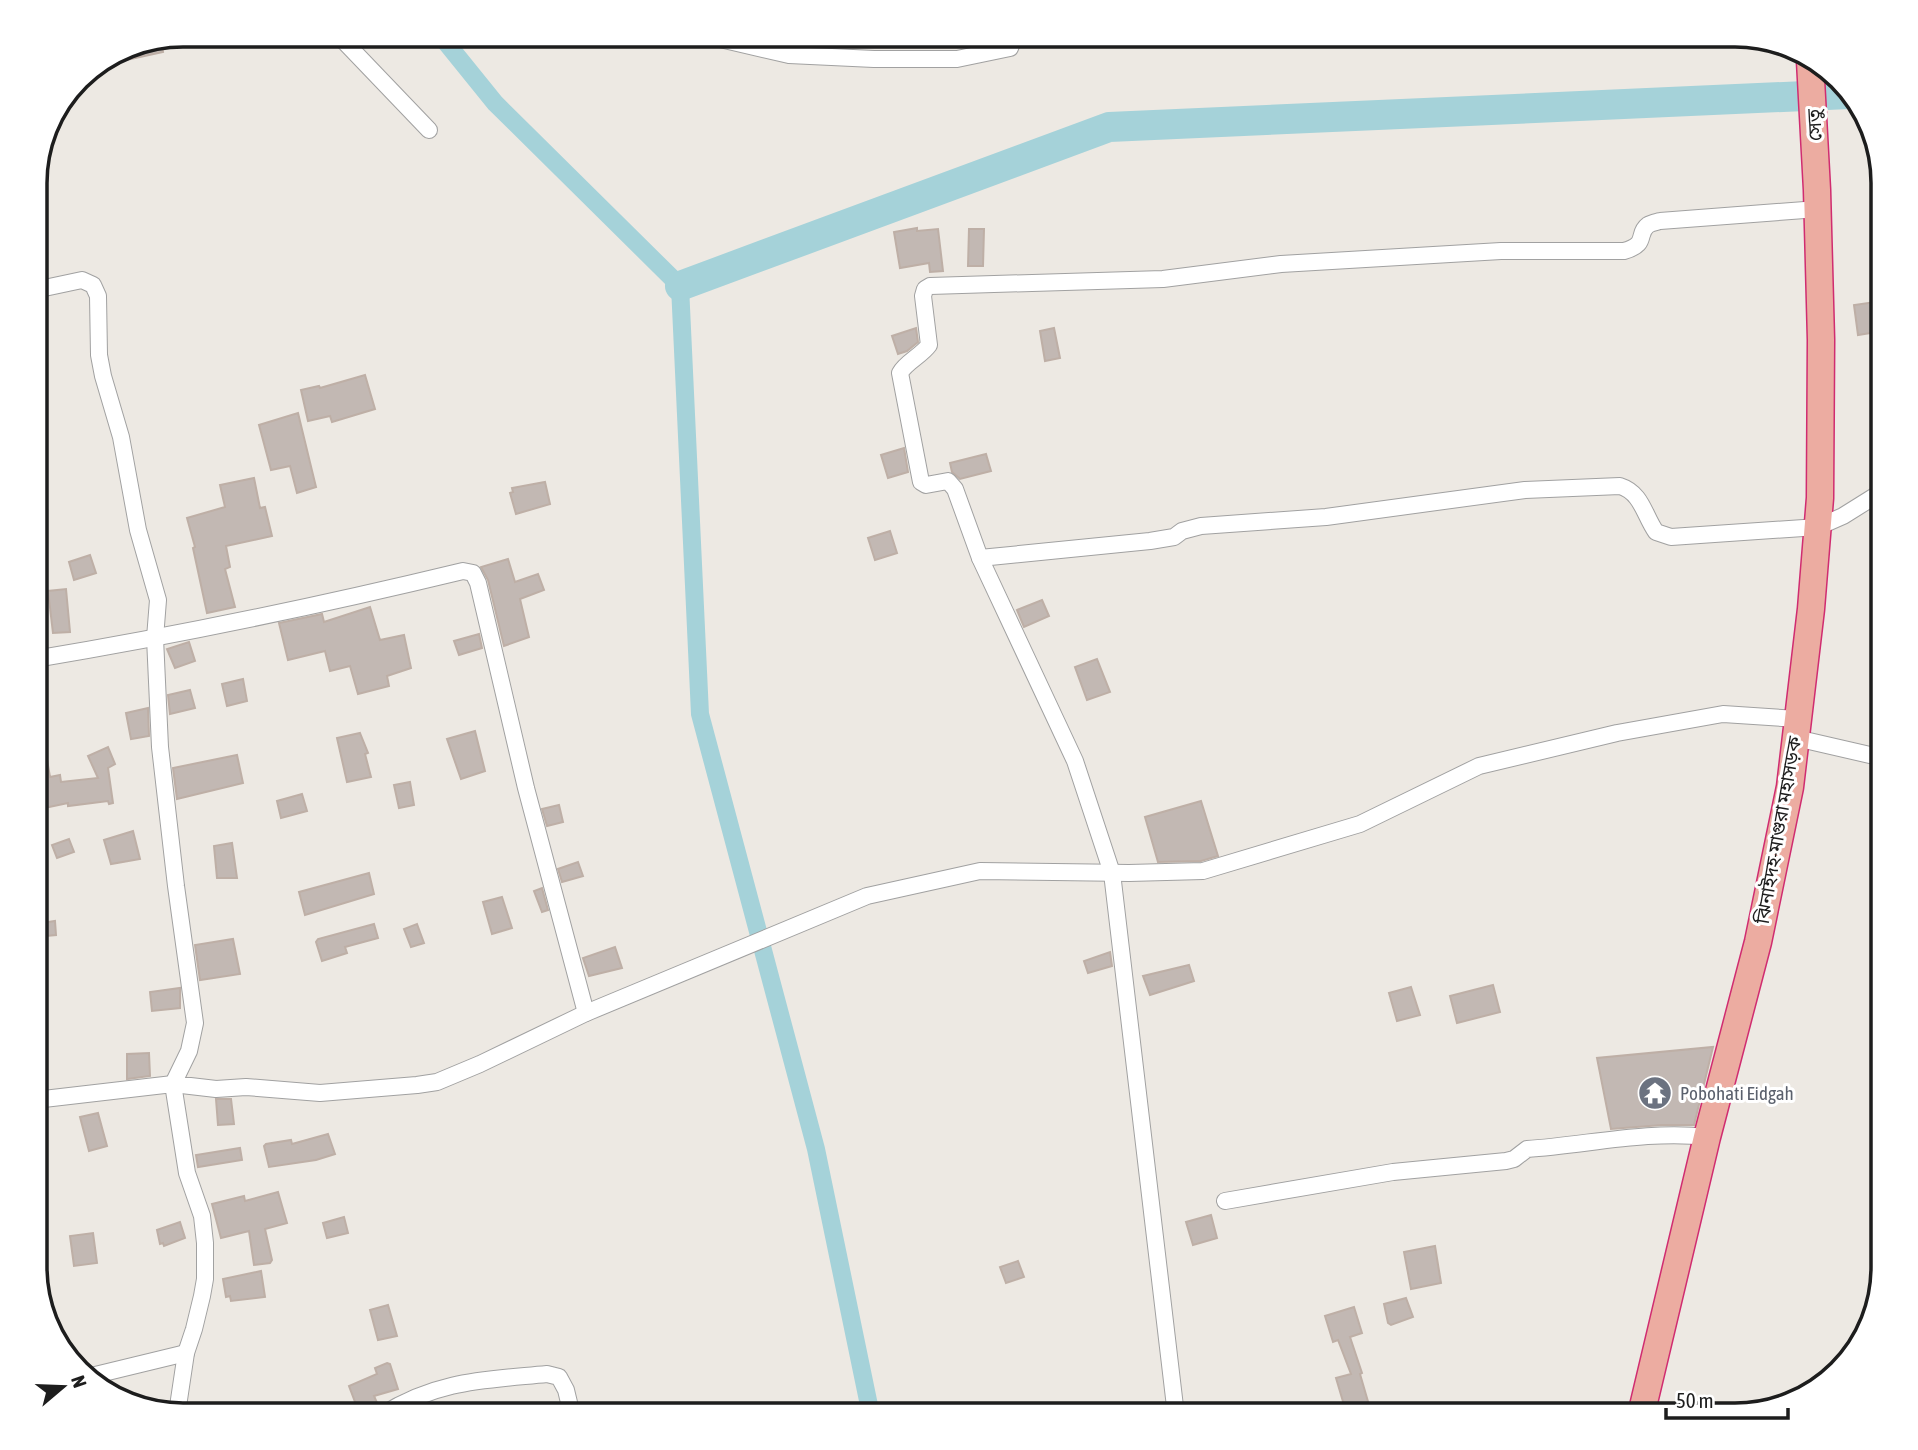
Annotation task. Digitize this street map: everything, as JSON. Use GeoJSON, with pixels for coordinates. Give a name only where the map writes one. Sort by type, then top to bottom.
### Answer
{"type":"FeatureCollection","features":[{"type":"Feature","properties":{"kind":"highway","name":"সেতু"},"geometry":{"type":"LineString","coordinates":[[1811,70],[1818,200]]}},
{"type":"Feature","properties":{"kind":"highway","name":"ঝিনাইদহ-মাগুরা মহাসড়ক"},"geometry":{"type":"LineString","coordinates":[[1644,1403],[1707,1137],[1758,942],[1790,787],[1811,608],[1820,498],[1818,200]]}},
{"type":"Feature","properties":{"kind":"street"},"geometry":{"type":"LineString","coordinates":[[757,48],[789,55],[957,59],[1010,47]]}},
{"type":"Feature","properties":{"kind":"street"},"geometry":{"type":"LineString","coordinates":[[350,48],[429,130]]}},
{"type":"Feature","properties":{"kind":"street"},"geometry":{"type":"LineString","coordinates":[[1175,1403],[1112,873],[1075,761],[980,558],[952,484],[948,481],[926,485],[921,482],[900,373],[929,345],[923,296],[925,289],[930,286],[1163,279],[1281,264],[1501,251],[1624,251],[1636,248],[1648,225],[1660,221],[1818,200]]}},
{"type":"Feature","properties":{"kind":"street"},"geometry":{"type":"LineString","coordinates":[[48,288],[82,281],[93,285],[99,296],[99,355],[103,376],[121,437],[138,530],[158,600],[155,638],[160,747],[195,1023],[189,1051],[173,1084],[187,1173],[202,1216],[205,1243],[205,1279],[186,1353],[179,1403]]}},
{"type":"Feature","properties":{"kind":"street"},"geometry":{"type":"LineString","coordinates":[[980,558],[1150,541],[1174,537],[1182,531],[1201,526],[1326,517],[1525,490],[1620,486],[1630,489],[1638,497],[1656,533],[1671,537],[1818,527],[1843,516],[1871,498]]}},
{"type":"Feature","properties":{"kind":"street"},"geometry":{"type":"LineString","coordinates":[[48,657],[347,599],[463,571],[473,573],[478,583],[526,788],[586,1013]]}},
{"type":"Feature","properties":{"kind":"street"},"geometry":{"type":"LineString","coordinates":[[48,1098],[173,1084],[216,1089],[246,1087],[320,1093],[417,1085],[454,1075],[586,1013],[867,896],[980,871],[1203,871],[1360,824],[1479,766],[1617,733],[1723,714],[1797,728],[1871,754]]}},
{"type":"Feature","properties":{"kind":"street"},"geometry":{"type":"LineString","coordinates":[[1225,1201],[1392,1172],[1506,1161],[1514,1159],[1527,1149],[1653,1136],[1685,1134],[1707,1137]]}},
{"type":"Feature","properties":{"kind":"street"},"geometry":{"type":"LineString","coordinates":[[99,1374],[186,1353]]}},
{"type":"Feature","properties":{"kind":"street"},"geometry":{"type":"LineString","coordinates":[[402,1403],[453,1384],[547,1374],[559,1377],[569,1403]]}},
{"type":"Feature","properties":{"kind":"building"},"geometry":{"type":"Polygon","coordinates":[[[163,49],[163,52],[126,60],[148,52],[163,49]]]}},
{"type":"Feature","properties":{"kind":"building"},"geometry":{"type":"Polygon","coordinates":[[[917,228],[917,231],[938,229],[943,271],[930,272],[929,263],[900,268],[894,232],[917,228]]]}},
{"type":"Feature","properties":{"kind":"building"},"geometry":{"type":"Polygon","coordinates":[[[969,229],[984,229],[983,266],[968,266],[969,229]]]}},
{"type":"Feature","properties":{"kind":"building"},"geometry":{"type":"Polygon","coordinates":[[[1871,303],[1871,333],[1858,335],[1854,305],[1871,303]]]}},
{"type":"Feature","properties":{"kind":"building"},"geometry":{"type":"Polygon","coordinates":[[[916,328],[918,342],[898,354],[892,336],[916,328]]]}},
{"type":"Feature","properties":{"kind":"building"},"geometry":{"type":"Polygon","coordinates":[[[1054,328],[1060,358],[1045,361],[1040,331],[1054,328]]]}},
{"type":"Feature","properties":{"kind":"building"},"geometry":{"type":"Polygon","coordinates":[[[365,375],[375,409],[332,422],[330,416],[308,421],[301,390],[320,388],[365,375]]]}},
{"type":"Feature","properties":{"kind":"building"},"geometry":{"type":"Polygon","coordinates":[[[298,413],[316,487],[297,493],[290,466],[271,470],[259,425],[298,413]]]}},
{"type":"Feature","properties":{"kind":"building"},"geometry":{"type":"Polygon","coordinates":[[[904,448],[908,472],[888,478],[881,455],[904,448]]]}},
{"type":"Feature","properties":{"kind":"building"},"geometry":{"type":"Polygon","coordinates":[[[986,454],[991,471],[960,479],[952,472],[950,463],[986,454]]]}},
{"type":"Feature","properties":{"kind":"building"},"geometry":{"type":"Polygon","coordinates":[[[254,478],[260,508],[265,507],[272,536],[226,546],[230,567],[225,569],[235,607],[207,613],[187,518],[225,507],[220,485],[254,478]]]}},
{"type":"Feature","properties":{"kind":"building"},"geometry":{"type":"Polygon","coordinates":[[[545,482],[550,504],[516,514],[510,493],[513,492],[512,488],[545,482]]]}},
{"type":"Feature","properties":{"kind":"building"},"geometry":{"type":"Polygon","coordinates":[[[890,531],[897,553],[875,560],[868,538],[890,531]]]}},
{"type":"Feature","properties":{"kind":"building"},"geometry":{"type":"Polygon","coordinates":[[[90,555],[96,573],[74,580],[69,562],[90,555]]]}},
{"type":"Feature","properties":{"kind":"building"},"geometry":{"type":"Polygon","coordinates":[[[508,559],[515,582],[538,574],[544,590],[520,599],[529,637],[504,646],[488,580],[481,567],[508,559]]]}},
{"type":"Feature","properties":{"kind":"building"},"geometry":{"type":"Polygon","coordinates":[[[66,589],[70,632],[53,633],[48,591],[66,589]]]}},
{"type":"Feature","properties":{"kind":"building"},"geometry":{"type":"Polygon","coordinates":[[[1042,600],[1049,616],[1024,627],[1017,610],[1042,600]]]}},
{"type":"Feature","properties":{"kind":"building"},"geometry":{"type":"Polygon","coordinates":[[[370,607],[380,640],[404,635],[411,668],[387,676],[389,686],[358,694],[350,666],[330,671],[325,651],[288,660],[279,623],[322,614],[324,622],[370,607]]]}},
{"type":"Feature","properties":{"kind":"building"},"geometry":{"type":"Polygon","coordinates":[[[479,634],[482,648],[459,655],[454,641],[479,634]]]}},
{"type":"Feature","properties":{"kind":"building"},"geometry":{"type":"Polygon","coordinates":[[[189,642],[195,661],[175,668],[167,649],[189,642]]]}},
{"type":"Feature","properties":{"kind":"building"},"geometry":{"type":"Polygon","coordinates":[[[1097,659],[1110,692],[1087,700],[1075,667],[1097,659]]]}},
{"type":"Feature","properties":{"kind":"building"},"geometry":{"type":"Polygon","coordinates":[[[243,679],[247,701],[227,706],[222,684],[243,679]]]}},
{"type":"Feature","properties":{"kind":"building"},"geometry":{"type":"Polygon","coordinates":[[[190,690],[195,708],[170,714],[168,695],[190,690]]]}},
{"type":"Feature","properties":{"kind":"building"},"geometry":{"type":"Polygon","coordinates":[[[148,708],[149,736],[131,739],[126,713],[148,708]]]}},
{"type":"Feature","properties":{"kind":"building"},"geometry":{"type":"Polygon","coordinates":[[[475,731],[485,771],[461,779],[447,739],[475,731]]]}},
{"type":"Feature","properties":{"kind":"building"},"geometry":{"type":"Polygon","coordinates":[[[360,733],[368,753],[365,754],[371,777],[347,782],[337,738],[360,733]]]}},
{"type":"Feature","properties":{"kind":"building"},"geometry":{"type":"Polygon","coordinates":[[[108,747],[115,764],[108,768],[113,803],[109,804],[108,801],[68,806],[68,803],[48,807],[48,766],[50,777],[60,775],[61,782],[98,778],[88,756],[108,747]]]}},
{"type":"Feature","properties":{"kind":"building"},"geometry":{"type":"Polygon","coordinates":[[[237,755],[243,783],[177,799],[173,768],[237,755]]]}},
{"type":"Feature","properties":{"kind":"building"},"geometry":{"type":"Polygon","coordinates":[[[410,782],[414,805],[399,808],[394,785],[410,782]]]}},
{"type":"Feature","properties":{"kind":"building"},"geometry":{"type":"Polygon","coordinates":[[[302,794],[307,811],[281,818],[277,801],[302,794]]]}},
{"type":"Feature","properties":{"kind":"building"},"geometry":{"type":"Polygon","coordinates":[[[1201,801],[1218,856],[1201,861],[1158,862],[1145,817],[1201,801]]]}},
{"type":"Feature","properties":{"kind":"building"},"geometry":{"type":"Polygon","coordinates":[[[559,805],[563,822],[547,826],[542,809],[559,805]]]}},
{"type":"Feature","properties":{"kind":"building"},"geometry":{"type":"Polygon","coordinates":[[[133,831],[140,859],[111,864],[104,840],[133,831]]]}},
{"type":"Feature","properties":{"kind":"building"},"geometry":{"type":"Polygon","coordinates":[[[69,839],[74,852],[57,858],[52,845],[69,839]]]}},
{"type":"Feature","properties":{"kind":"building"},"geometry":{"type":"Polygon","coordinates":[[[232,843],[237,878],[217,878],[214,846],[232,843]]]}},
{"type":"Feature","properties":{"kind":"building"},"geometry":{"type":"Polygon","coordinates":[[[578,862],[583,876],[562,882],[558,869],[578,862]]]}},
{"type":"Feature","properties":{"kind":"building"},"geometry":{"type":"Polygon","coordinates":[[[369,873],[374,894],[305,915],[299,892],[369,873]]]}},
{"type":"Feature","properties":{"kind":"building"},"geometry":{"type":"Polygon","coordinates":[[[542,888],[548,910],[542,912],[534,891],[542,888]]]}},
{"type":"Feature","properties":{"kind":"building"},"geometry":{"type":"Polygon","coordinates":[[[502,897],[512,928],[492,934],[483,902],[502,897]]]}},
{"type":"Feature","properties":{"kind":"building"},"geometry":{"type":"Polygon","coordinates":[[[55,921],[56,935],[48,936],[48,922],[55,921]]]}},
{"type":"Feature","properties":{"kind":"building"},"geometry":{"type":"Polygon","coordinates":[[[374,924],[378,938],[345,947],[347,953],[322,961],[316,942],[318,939],[374,924]]]}},
{"type":"Feature","properties":{"kind":"building"},"geometry":{"type":"Polygon","coordinates":[[[417,924],[424,943],[411,947],[404,929],[417,924]]]}},
{"type":"Feature","properties":{"kind":"building"},"geometry":{"type":"Polygon","coordinates":[[[233,939],[240,974],[200,980],[195,945],[233,939]]]}},
{"type":"Feature","properties":{"kind":"building"},"geometry":{"type":"Polygon","coordinates":[[[615,947],[622,968],[589,976],[583,958],[615,947]]]}},
{"type":"Feature","properties":{"kind":"building"},"geometry":{"type":"Polygon","coordinates":[[[1110,952],[1112,966],[1088,973],[1084,961],[1110,952]]]}},
{"type":"Feature","properties":{"kind":"building"},"geometry":{"type":"Polygon","coordinates":[[[1189,965],[1194,981],[1150,995],[1143,976],[1189,965]]]}},
{"type":"Feature","properties":{"kind":"building"},"geometry":{"type":"Polygon","coordinates":[[[1493,985],[1500,1012],[1457,1023],[1450,996],[1493,985]]]}},
{"type":"Feature","properties":{"kind":"building"},"geometry":{"type":"Polygon","coordinates":[[[1411,987],[1420,1015],[1397,1021],[1389,993],[1411,987]]]}},
{"type":"Feature","properties":{"kind":"building"},"geometry":{"type":"Polygon","coordinates":[[[180,988],[180,1008],[152,1011],[150,992],[180,988]]]}},
{"type":"Feature","properties":{"kind":"building","name":"Pobohati Eidgah"},"geometry":{"type":"Polygon","coordinates":[[[1713,1047],[1694,1125],[1611,1129],[1597,1058],[1713,1047]]]}},
{"type":"Feature","properties":{"kind":"building"},"geometry":{"type":"Polygon","coordinates":[[[149,1053],[150,1076],[127,1079],[127,1054],[149,1053]]]}},
{"type":"Feature","properties":{"kind":"building"},"geometry":{"type":"Polygon","coordinates":[[[216,1099],[231,1099],[234,1124],[218,1125],[216,1099]]]}},
{"type":"Feature","properties":{"kind":"building"},"geometry":{"type":"Polygon","coordinates":[[[98,1113],[107,1146],[89,1151],[80,1117],[98,1113]]]}},
{"type":"Feature","properties":{"kind":"building"},"geometry":{"type":"Polygon","coordinates":[[[328,1134],[335,1154],[316,1160],[269,1167],[264,1146],[266,1144],[291,1140],[292,1144],[328,1134]]]}},
{"type":"Feature","properties":{"kind":"building"},"geometry":{"type":"Polygon","coordinates":[[[240,1148],[242,1160],[198,1167],[196,1155],[240,1148]]]}},
{"type":"Feature","properties":{"kind":"building"},"geometry":{"type":"Polygon","coordinates":[[[278,1192],[287,1223],[265,1229],[272,1260],[270,1263],[254,1265],[249,1231],[221,1238],[212,1204],[244,1196],[245,1201],[278,1192]]]}},
{"type":"Feature","properties":{"kind":"building"},"geometry":{"type":"Polygon","coordinates":[[[1211,1215],[1217,1238],[1193,1245],[1186,1222],[1211,1215]]]}},
{"type":"Feature","properties":{"kind":"building"},"geometry":{"type":"Polygon","coordinates":[[[344,1217],[348,1233],[327,1238],[323,1223],[344,1217]]]}},
{"type":"Feature","properties":{"kind":"building"},"geometry":{"type":"Polygon","coordinates":[[[180,1222],[185,1238],[164,1246],[163,1243],[160,1244],[157,1230],[180,1222]]]}},
{"type":"Feature","properties":{"kind":"building"},"geometry":{"type":"Polygon","coordinates":[[[93,1233],[97,1263],[74,1266],[70,1236],[93,1233]]]}},
{"type":"Feature","properties":{"kind":"building"},"geometry":{"type":"Polygon","coordinates":[[[1435,1246],[1441,1283],[1411,1289],[1404,1252],[1435,1246]]]}},
{"type":"Feature","properties":{"kind":"building"},"geometry":{"type":"Polygon","coordinates":[[[1018,1261],[1024,1277],[1006,1283],[1000,1267],[1018,1261]]]}},
{"type":"Feature","properties":{"kind":"building"},"geometry":{"type":"Polygon","coordinates":[[[261,1271],[265,1297],[231,1301],[230,1296],[226,1297],[223,1279],[261,1271]]]}},
{"type":"Feature","properties":{"kind":"building"},"geometry":{"type":"Polygon","coordinates":[[[1406,1298],[1413,1317],[1391,1325],[1388,1323],[1384,1304],[1406,1298]]]}},
{"type":"Feature","properties":{"kind":"building"},"geometry":{"type":"Polygon","coordinates":[[[388,1305],[397,1336],[378,1340],[370,1310],[388,1305]]]}},
{"type":"Feature","properties":{"kind":"building"},"geometry":{"type":"Polygon","coordinates":[[[1354,1307],[1362,1333],[1350,1337],[1368,1403],[1343,1403],[1336,1378],[1351,1374],[1338,1340],[1333,1342],[1325,1316],[1354,1307]]]}},
{"type":"Feature","properties":{"kind":"building"},"geometry":{"type":"Polygon","coordinates":[[[390,1364],[398,1389],[374,1396],[377,1403],[355,1403],[349,1386],[377,1374],[375,1368],[390,1364]]]}},
{"type":"Feature","properties":{"kind":"waterway"},"geometry":{"type":"LineString","coordinates":[[450,48],[495,103],[680,286],[700,714],[816,1149],[869,1403]]}},
{"type":"Feature","properties":{"kind":"waterway"},"geometry":{"type":"LineString","coordinates":[[680,286],[1109,127],[1838,94]]}},
{"type":"Feature","properties":{"kind":"place","name":"Pobohati Eidgah"},"geometry":{"type":"Point","coordinates":[1655,1093]}}]}
